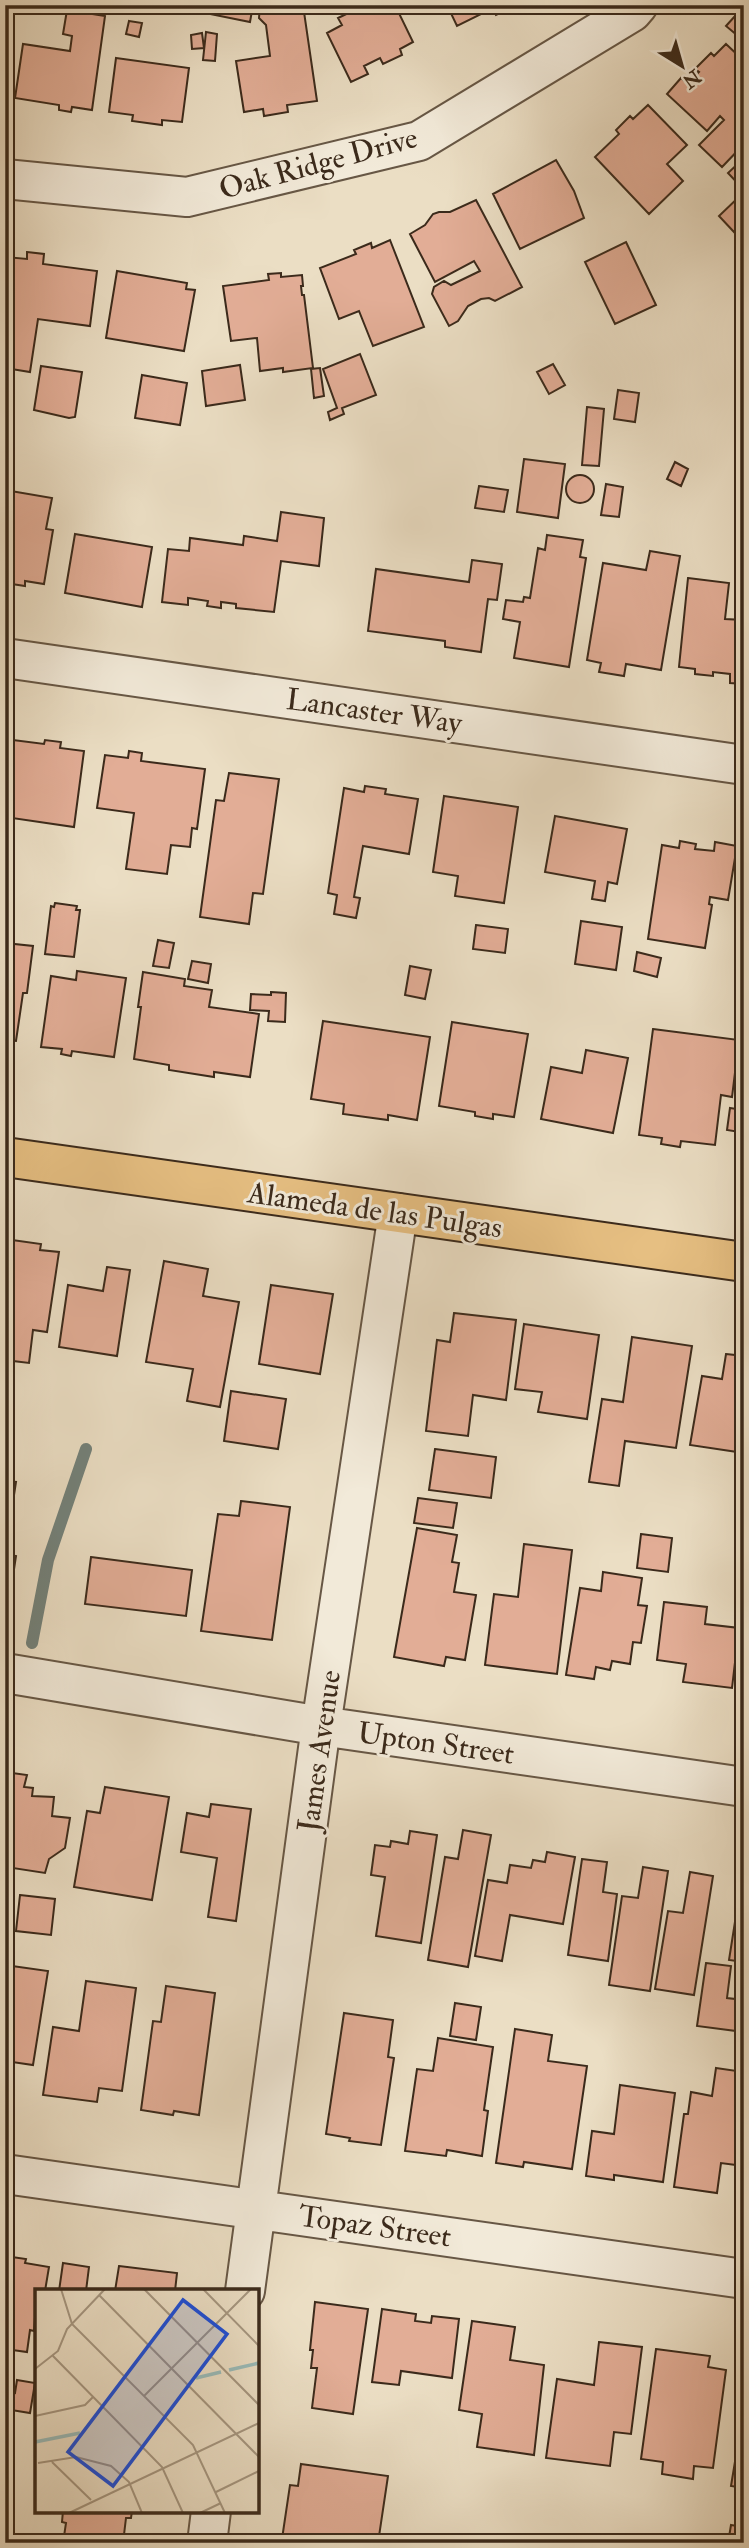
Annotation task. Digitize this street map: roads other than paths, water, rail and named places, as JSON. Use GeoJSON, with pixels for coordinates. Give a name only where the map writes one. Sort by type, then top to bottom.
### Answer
{"type":"FeatureCollection","features":[{"type":"Feature","properties":{"kind":"main road","name":"Alameda de las Pulgas"},"geometry":{"type":"LineString","coordinates":[[5,1157],[744,1262]]}},
{"type":"Feature","properties":{"kind":"street","name":"Oak Ridge Drive"},"geometry":{"type":"LineString","coordinates":[[5,179],[187,197],[419,141],[632,12],[638,5]]}},
{"type":"Feature","properties":{"kind":"street","name":"Lancaster Way"},"geometry":{"type":"LineString","coordinates":[[5,658],[744,765]]}},
{"type":"Feature","properties":{"kind":"street","name":"James Avenue"},"geometry":{"type":"LineString","coordinates":[[245,2289],[321,1726],[398,1213]]}},
{"type":"Feature","properties":{"kind":"street","name":"Upton Street"},"geometry":{"type":"LineString","coordinates":[[5,1673],[321,1726],[744,1787]]}},
{"type":"Feature","properties":{"kind":"street","name":"Topaz Street"},"geometry":{"type":"LineString","coordinates":[[5,2174],[744,2279]]}},
{"type":"Feature","properties":{"kind":"street"},"geometry":{"type":"LineString","coordinates":[[207,2543],[211,2513]]}},
{"type":"Feature","properties":{"kind":"waterway"},"geometry":{"type":"LineString","coordinates":[[32,1643],[48,1560],[86,1449]]}}]}
